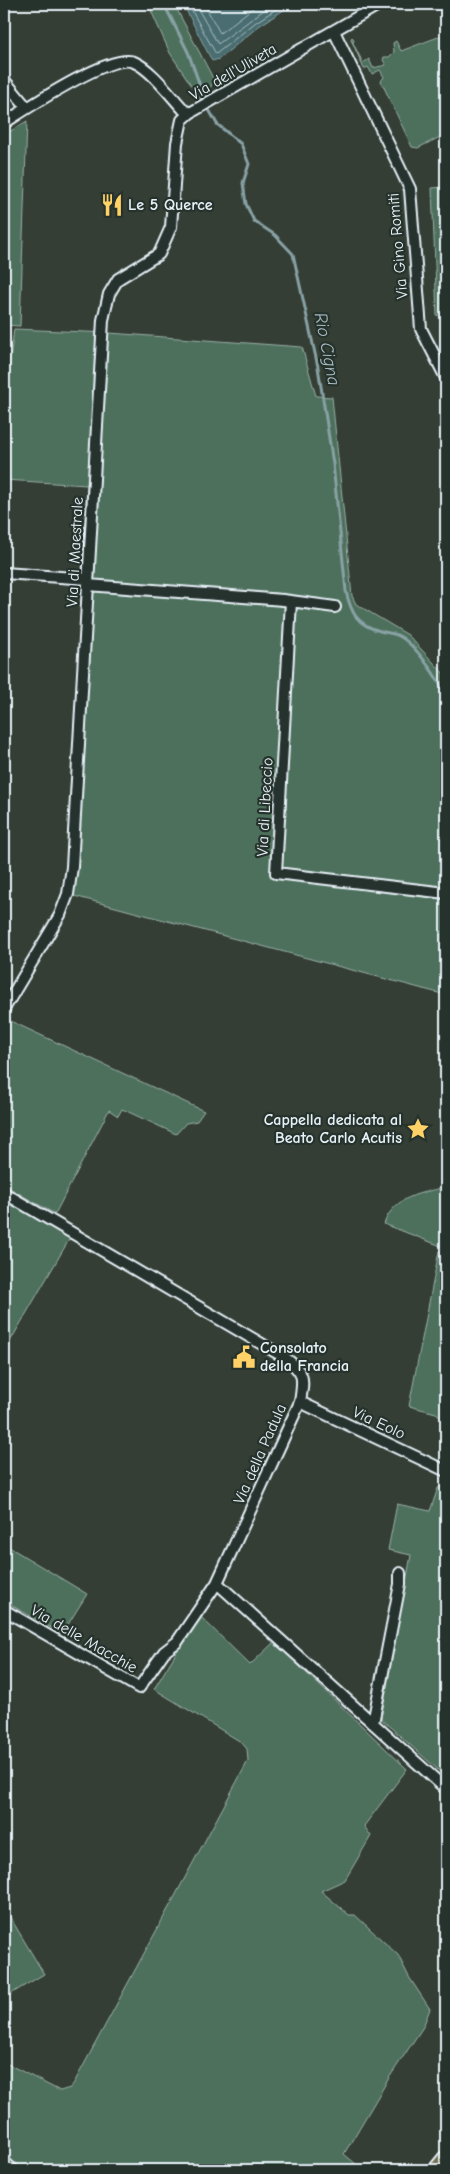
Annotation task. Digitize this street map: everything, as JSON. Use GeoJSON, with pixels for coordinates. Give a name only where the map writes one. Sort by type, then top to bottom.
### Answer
{"type":"FeatureCollection","features":[{"type":"Feature","properties":{"kind":"highway"},"geometry":{"type":"LineString","coordinates":[[437,2170],[446,2159]]}},
{"type":"Feature","properties":{"kind":"street","name":"Via dell'Uliveta"},"geometry":{"type":"LineString","coordinates":[[4,123],[79,78],[123,60],[132,61],[143,68],[184,110],[195,111],[380,4]]}},
{"type":"Feature","properties":{"kind":"street","name":"Via Gino Romiti"},"geometry":{"type":"LineString","coordinates":[[334,31],[410,189],[421,329],[446,378]]}},
{"type":"Feature","properties":{"kind":"street"},"geometry":{"type":"LineString","coordinates":[[4,80],[27,108]]}},
{"type":"Feature","properties":{"kind":"street","name":"Via di Maestrale"},"geometry":{"type":"LineString","coordinates":[[4,1008],[60,915],[68,894],[72,867],[103,320],[109,294],[118,279],[159,254],[167,239],[171,227],[177,142],[182,120],[195,111]]}},
{"type":"Feature","properties":{"kind":"street"},"geometry":{"type":"LineString","coordinates":[[4,573],[335,607]]}},
{"type":"Feature","properties":{"kind":"street","name":"Via di Libeccio"},"geometry":{"type":"LineString","coordinates":[[291,601],[276,874],[446,893]]}},
{"type":"Feature","properties":{"kind":"street","name":"Via della Padula"},"geometry":{"type":"LineString","coordinates":[[4,1193],[284,1357],[302,1372],[300,1402],[217,1582]]}},
{"type":"Feature","properties":{"kind":"street","name":"Via Eolo"},"geometry":{"type":"LineString","coordinates":[[300,1402],[446,1471]]}},
{"type":"Feature","properties":{"kind":"street"},"geometry":{"type":"LineString","coordinates":[[373,1723],[400,1584],[400,1573]]}},
{"type":"Feature","properties":{"kind":"street"},"geometry":{"type":"LineString","coordinates":[[217,1582],[446,1790]]}},
{"type":"Feature","properties":{"kind":"street","name":"Via delle Macchie"},"geometry":{"type":"LineString","coordinates":[[4,1610],[139,1688],[164,1652],[177,1642],[217,1582]]}},
{"type":"Feature","properties":{"kind":"street"},"geometry":{"type":"LineString","coordinates":[[4,2162],[13,2170]]}},
{"type":"Feature","properties":{"kind":"green space"},"geometry":{"type":"Polygon","coordinates":[[[148,4],[174,4],[214,80],[203,103],[170,53],[148,4]]]}},
{"type":"Feature","properties":{"kind":"green space"},"geometry":{"type":"Polygon","coordinates":[[[446,34],[446,134],[418,148],[412,147],[381,81],[384,77],[380,70],[372,74],[368,67],[364,69],[351,39],[352,37],[354,39],[353,43],[363,63],[369,59],[373,68],[386,65],[383,60],[384,57],[389,57],[394,52],[393,43],[396,41],[401,51],[446,34]]]}},
{"type":"Feature","properties":{"kind":"green space"},"geometry":{"type":"Polygon","coordinates":[[[27,121],[20,326],[4,325],[4,135],[27,121]]]}},
{"type":"Feature","properties":{"kind":"green space"},"geometry":{"type":"Polygon","coordinates":[[[446,187],[446,311],[437,316],[432,188],[446,187]]]}},
{"type":"Feature","properties":{"kind":"green space"},"geometry":{"type":"Polygon","coordinates":[[[14,329],[109,333],[302,347],[316,396],[332,397],[352,596],[356,604],[408,635],[446,676],[446,995],[74,896],[92,572],[82,571],[87,485],[4,480],[4,383],[7,383],[14,329]]]}},
{"type":"Feature","properties":{"kind":"green space"},"geometry":{"type":"Polygon","coordinates":[[[4,1018],[204,1111],[197,1121],[186,1123],[176,1134],[122,1109],[118,1116],[109,1110],[55,1214],[4,1185],[4,1018]]]}},
{"type":"Feature","properties":{"kind":"green space"},"geometry":{"type":"Polygon","coordinates":[[[446,1187],[446,1248],[384,1224],[394,1207],[409,1197],[446,1187]]]}},
{"type":"Feature","properties":{"kind":"green space"},"geometry":{"type":"Polygon","coordinates":[[[4,1200],[70,1238],[4,1352],[4,1200]]]}},
{"type":"Feature","properties":{"kind":"green space"},"geometry":{"type":"Polygon","coordinates":[[[439,1251],[446,1253],[446,1421],[436,1413],[409,1406],[439,1251]]]}},
{"type":"Feature","properties":{"kind":"green space"},"geometry":{"type":"Polygon","coordinates":[[[443,1486],[446,1489],[446,1777],[381,1719],[411,1555],[388,1550],[397,1504],[430,1511],[438,1488],[443,1486]]]}},
{"type":"Feature","properties":{"kind":"green space"},"geometry":{"type":"Polygon","coordinates":[[[4,1544],[87,1594],[62,1634],[4,1601],[4,1544]]]}},
{"type":"Feature","properties":{"kind":"green space"},"geometry":{"type":"Polygon","coordinates":[[[201,1617],[250,1665],[274,1642],[407,1769],[364,1826],[371,1836],[345,1880],[321,1891],[349,1915],[355,1915],[398,1955],[409,1977],[430,2009],[423,2027],[389,2078],[344,2154],[363,2170],[4,2170],[4,2062],[60,2091],[70,2088],[248,1761],[247,1749],[241,1742],[154,1689],[201,1617]]]}},
{"type":"Feature","properties":{"kind":"green space"},"geometry":{"type":"Polygon","coordinates":[[[4,1907],[44,1974],[4,1998],[4,1907]]]}},
{"type":"Feature","properties":{"kind":"water"},"geometry":{"type":"Polygon","coordinates":[[[183,4],[293,4],[259,26],[219,59],[212,61],[183,4]]]}},
{"type":"Feature","properties":{"kind":"waterway","name":"Rio Cigna"},"geometry":{"type":"LineString","coordinates":[[164,4],[188,52],[208,108],[217,124],[241,144],[249,164],[243,183],[246,204],[254,221],[275,235],[293,254],[318,367],[333,464],[346,591],[350,606],[360,622],[406,640],[433,672],[446,697]]}},
{"type":"Feature","properties":{"kind":"waterway"},"geometry":{"type":"LineString","coordinates":[[166,9],[177,4]]}},
{"type":"Feature","properties":{"kind":"place","name":"Le 5 Querce"},"geometry":{"type":"Point","coordinates":[112,205]}},
{"type":"Feature","properties":{"kind":"place","name":"Cappella dedicata al Beato Carlo Acutis"},"geometry":{"type":"Point","coordinates":[418,1129]}},
{"type":"Feature","properties":{"kind":"place","name":"Consolato della Francia"},"geometry":{"type":"Point","coordinates":[244,1357]}}]}
